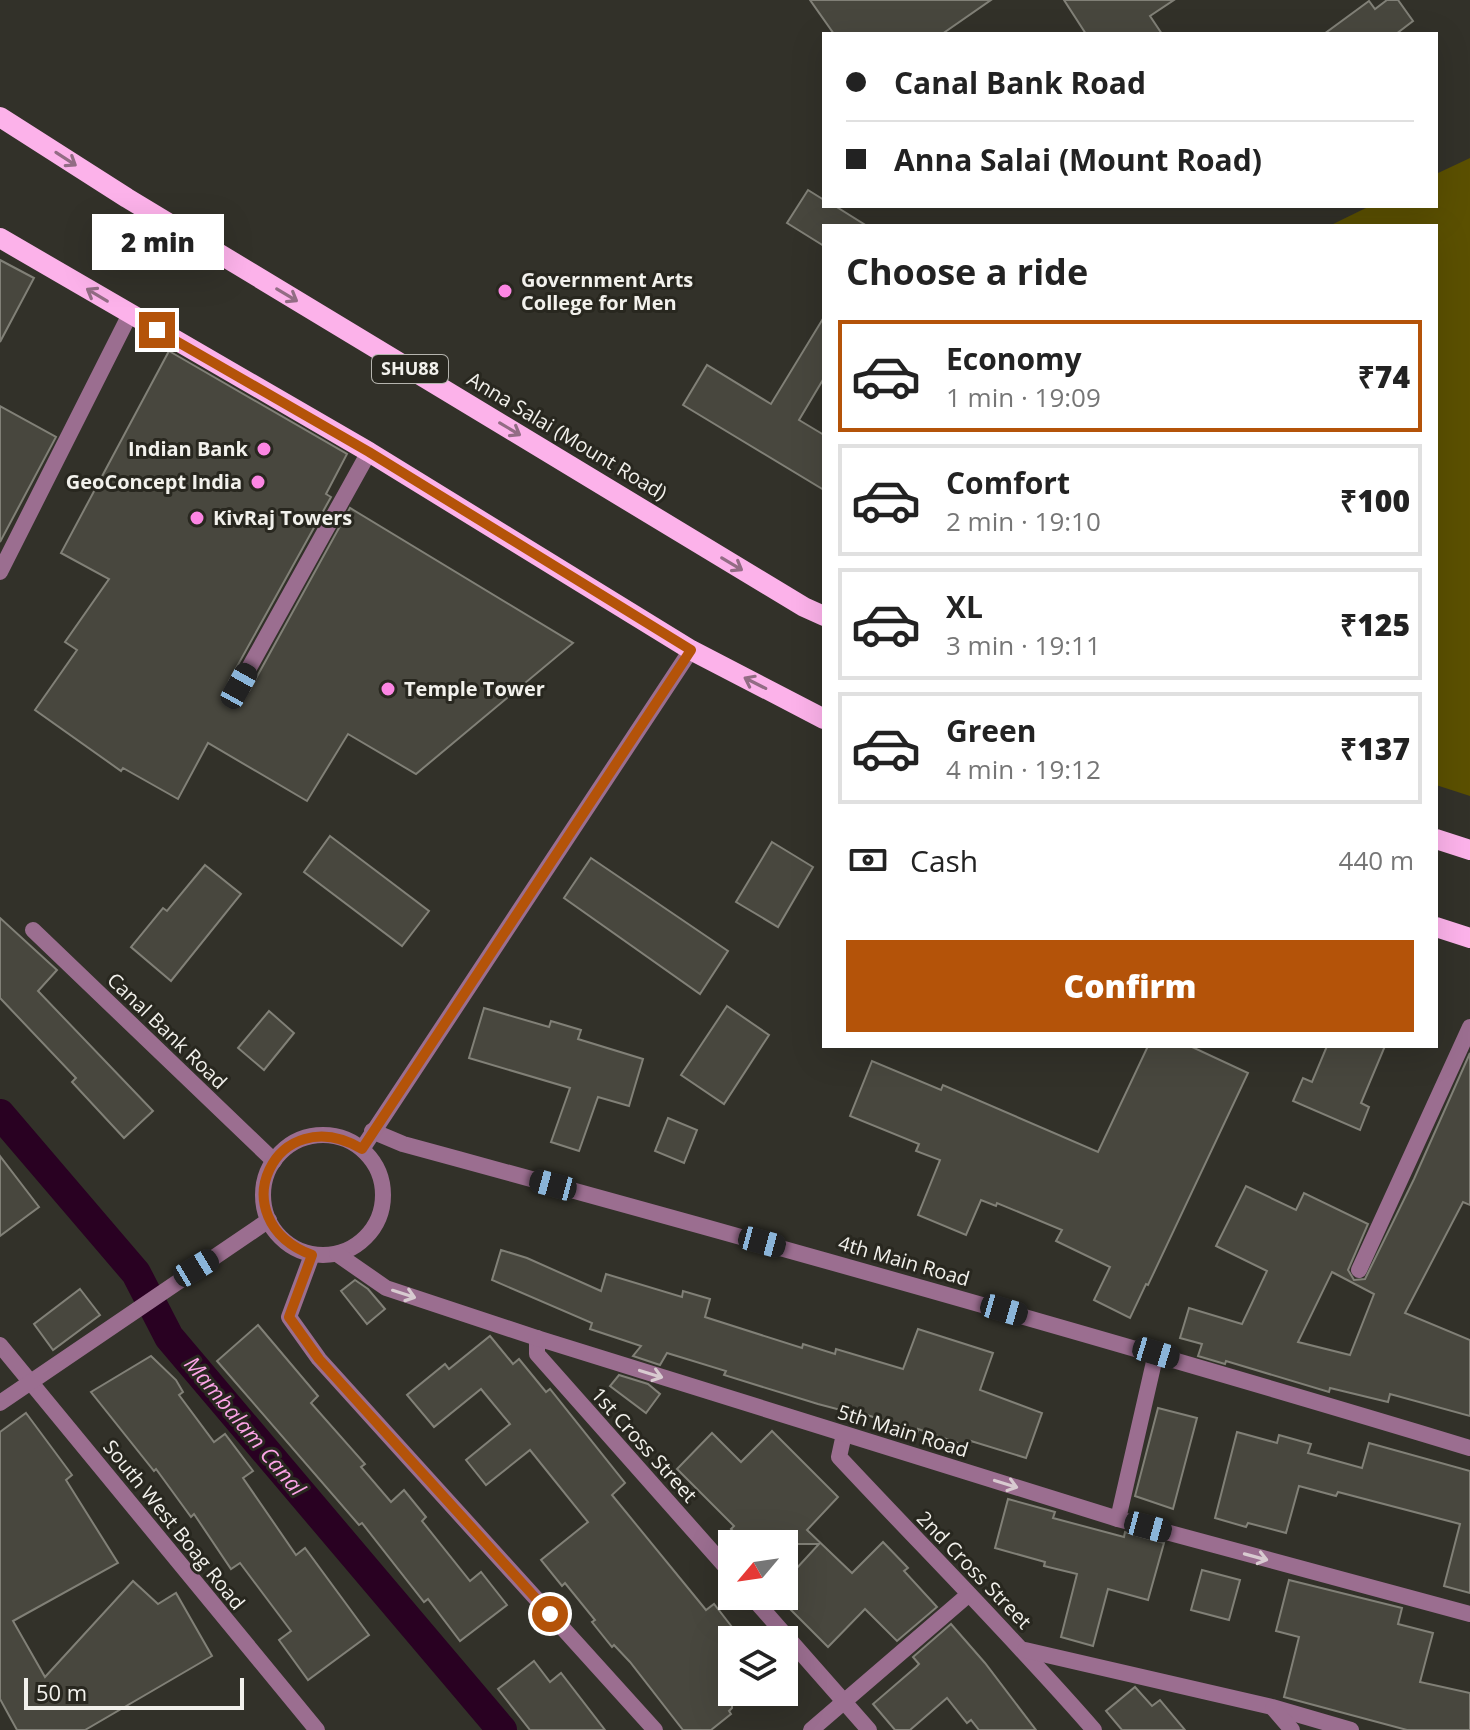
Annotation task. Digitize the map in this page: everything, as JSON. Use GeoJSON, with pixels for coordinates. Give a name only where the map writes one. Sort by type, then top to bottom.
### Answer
{"type":"FeatureCollection","features":[{"type":"Feature","properties":{"kind":"main road","name":"Anna Salai (Mount Road)"},"geometry":{"type":"LineString","coordinates":[[0,117],[127,198],[822,615]]}},
{"type":"Feature","properties":{"kind":"main road"},"geometry":{"type":"LineString","coordinates":[[0,238],[369,452],[691,650],[822,718]]}},
{"type":"Feature","properties":{"kind":"main road"},"geometry":{"type":"LineString","coordinates":[[1438,840],[1470,850]]}},
{"type":"Feature","properties":{"kind":"main road"},"geometry":{"type":"LineString","coordinates":[[1438,928],[1470,938]]}},
{"type":"Feature","properties":{"kind":"street"},"geometry":{"type":"LineString","coordinates":[[0,572],[130,314]]}},
{"type":"Feature","properties":{"kind":"street"},"geometry":{"type":"LineString","coordinates":[[239,686],[369,452]]}},
{"type":"Feature","properties":{"kind":"street"},"geometry":{"type":"LineString","coordinates":[[362,1149],[691,650]]}},
{"type":"Feature","properties":{"kind":"street","name":"Canal Bank Road"},"geometry":{"type":"LineString","coordinates":[[33,930],[274,1161]]}},
{"type":"Feature","properties":{"kind":"street"},"geometry":{"type":"LineString","coordinates":[[1359,1270],[1470,1027]]}},
{"type":"Feature","properties":{"kind":"street","name":"4th Main Road"},"geometry":{"type":"LineString","coordinates":[[372,1131],[403,1144],[1156,1353],[1470,1448]]}},
{"type":"Feature","properties":{"kind":"street"},"geometry":{"type":"LineString","coordinates":[[325,1135],[344,1139],[362,1149],[382,1181],[383,1200],[379,1219],[368,1235],[354,1247],[337,1254],[312,1255],[296,1248],[280,1236],[269,1220],[264,1190],[274,1161],[288,1146],[305,1138],[325,1135]]}},
{"type":"Feature","properties":{"kind":"street"},"geometry":{"type":"LineString","coordinates":[[0,1403],[269,1220]]}},
{"type":"Feature","properties":{"kind":"street","name":"5th Main Road"},"geometry":{"type":"LineString","coordinates":[[337,1254],[386,1288],[537,1338],[1118,1519],[1470,1614]]}},
{"type":"Feature","properties":{"kind":"street"},"geometry":{"type":"LineString","coordinates":[[312,1255],[289,1317],[319,1359],[655,1730]]}},
{"type":"Feature","properties":{"kind":"street","name":"1st Cross Street"},"geometry":{"type":"LineString","coordinates":[[537,1338],[537,1354],[718,1558]]}},
{"type":"Feature","properties":{"kind":"street","name":"South West Boag Road"},"geometry":{"type":"LineString","coordinates":[[0,1345],[317,1730]]}},
{"type":"Feature","properties":{"kind":"street"},"geometry":{"type":"LineString","coordinates":[[1118,1519],[1156,1353]]}},
{"type":"Feature","properties":{"kind":"street","name":"2nd Cross Street"},"geometry":{"type":"LineString","coordinates":[[844,1434],[839,1457],[968,1595],[1025,1650],[1094,1730]]}},
{"type":"Feature","properties":{"kind":"street"},"geometry":{"type":"LineString","coordinates":[[811,1730],[968,1595]]}},
{"type":"Feature","properties":{"kind":"street"},"geometry":{"type":"LineString","coordinates":[[764,1610],[869,1730]]}},
{"type":"Feature","properties":{"kind":"street"},"geometry":{"type":"LineString","coordinates":[[1025,1650],[1272,1707],[1351,1730]]}},
{"type":"Feature","properties":{"kind":"street"},"geometry":{"type":"LineString","coordinates":[[1272,1707],[1292,1730]]}},
{"type":"Feature","properties":{"kind":"shaded area"},"geometry":{"type":"Polygon","coordinates":[[[1470,158],[1470,796],[1438,786],[1438,224],[1333,224],[1366,208],[1438,208],[1438,173],[1470,158]]]}},
{"type":"Feature","properties":{"kind":"building"},"geometry":{"type":"Polygon","coordinates":[[[810,0],[991,0],[945,32],[833,32],[810,0]]]}},
{"type":"Feature","properties":{"kind":"building"},"geometry":{"type":"Polygon","coordinates":[[[1064,0],[1174,0],[1150,16],[1161,32],[1085,32],[1064,0]]]}},
{"type":"Feature","properties":{"kind":"building"},"geometry":{"type":"Polygon","coordinates":[[[1387,0],[1398,0],[1413,21],[1399,32],[1327,32],[1369,1],[1375,9],[1387,0]]]}},
{"type":"Feature","properties":{"kind":"building"},"geometry":{"type":"Polygon","coordinates":[[[808,190],[822,199],[822,208],[838,208],[864,224],[822,224],[822,245],[787,223],[808,190]]]}},
{"type":"Feature","properties":{"kind":"building"},"geometry":{"type":"Polygon","coordinates":[[[0,260],[34,278],[0,342],[0,260]]]}},
{"type":"Feature","properties":{"kind":"building"},"geometry":{"type":"Polygon","coordinates":[[[822,320],[822,381],[799,420],[822,434],[822,489],[683,405],[707,365],[771,404],[822,320]]]}},
{"type":"Feature","properties":{"kind":"building"},"geometry":{"type":"Polygon","coordinates":[[[169,351],[347,454],[326,494],[331,497],[229,681],[228,687],[233,695],[240,697],[249,691],[350,508],[573,643],[416,774],[348,734],[307,801],[208,743],[178,799],[123,768],[121,771],[35,710],[77,650],[65,642],[109,579],[61,553],[169,351]]]}},
{"type":"Feature","properties":{"kind":"building"},"geometry":{"type":"Polygon","coordinates":[[[0,406],[56,437],[0,542],[0,406]]]}},
{"type":"Feature","properties":{"kind":"building"},"geometry":{"type":"Polygon","coordinates":[[[330,836],[429,911],[402,946],[304,872],[330,836]]]}},
{"type":"Feature","properties":{"kind":"building"},"geometry":{"type":"Polygon","coordinates":[[[772,842],[813,867],[778,927],[736,902],[772,842]]]}},
{"type":"Feature","properties":{"kind":"building"},"geometry":{"type":"Polygon","coordinates":[[[591,858],[728,951],[700,994],[564,898],[591,858]]]}},
{"type":"Feature","properties":{"kind":"building"},"geometry":{"type":"Polygon","coordinates":[[[205,865],[241,894],[171,981],[131,947],[163,908],[167,911],[205,865]]]}},
{"type":"Feature","properties":{"kind":"building"},"geometry":{"type":"Polygon","coordinates":[[[0,918],[57,970],[38,991],[153,1111],[124,1138],[72,1082],[76,1078],[0,998],[0,918]]]}},
{"type":"Feature","properties":{"kind":"building"},"geometry":{"type":"Polygon","coordinates":[[[727,1006],[769,1035],[724,1104],[681,1075],[727,1006]]]}},
{"type":"Feature","properties":{"kind":"building"},"geometry":{"type":"Polygon","coordinates":[[[484,1008],[549,1027],[551,1021],[581,1030],[578,1039],[643,1059],[629,1106],[598,1097],[579,1151],[551,1142],[570,1088],[469,1058],[484,1008]]]}},
{"type":"Feature","properties":{"kind":"building"},"geometry":{"type":"Polygon","coordinates":[[[269,1011],[294,1033],[264,1070],[238,1048],[269,1011]]]}},
{"type":"Feature","properties":{"kind":"building"},"geometry":{"type":"Polygon","coordinates":[[[1147,1048],[1194,1048],[1248,1073],[1130,1318],[1094,1300],[1110,1267],[1056,1241],[1062,1230],[997,1203],[996,1206],[981,1200],[966,1235],[918,1215],[940,1160],[916,1151],[919,1144],[850,1116],[872,1061],[941,1090],[943,1085],[1098,1152],[1147,1048]]]}},
{"type":"Feature","properties":{"kind":"building"},"geometry":{"type":"Polygon","coordinates":[[[1326,1048],[1384,1048],[1361,1103],[1369,1107],[1360,1130],[1293,1101],[1303,1078],[1312,1082],[1326,1048]]]}},
{"type":"Feature","properties":{"kind":"building"},"geometry":{"type":"Polygon","coordinates":[[[1470,1053],[1470,1205],[1463,1202],[1405,1313],[1470,1340],[1470,1416],[1390,1394],[1388,1402],[1330,1388],[1329,1392],[1226,1361],[1225,1364],[1198,1356],[1202,1344],[1180,1338],[1189,1308],[1242,1324],[1267,1271],[1216,1246],[1246,1186],[1296,1210],[1304,1193],[1368,1224],[1348,1270],[1354,1280],[1365,1279],[1470,1053]],[[1332,1272],[1298,1342],[1350,1355],[1374,1294],[1332,1272]]]}},
{"type":"Feature","properties":{"kind":"building"},"geometry":{"type":"Polygon","coordinates":[[[668,1118],[697,1130],[684,1163],[655,1151],[668,1118]]]}},
{"type":"Feature","properties":{"kind":"building"},"geometry":{"type":"Polygon","coordinates":[[[0,1156],[39,1207],[0,1236],[0,1156]]]}},
{"type":"Feature","properties":{"kind":"building"},"geometry":{"type":"Polygon","coordinates":[[[501,1250],[527,1258],[601,1291],[606,1274],[682,1297],[683,1291],[710,1299],[705,1317],[802,1348],[803,1344],[835,1354],[836,1349],[903,1369],[918,1329],[993,1353],[980,1390],[1042,1413],[1026,1458],[971,1441],[969,1447],[852,1410],[852,1413],[818,1404],[724,1375],[726,1371],[667,1353],[660,1365],[633,1356],[641,1346],[590,1329],[592,1323],[492,1280],[501,1250]]]}},
{"type":"Feature","properties":{"kind":"building"},"geometry":{"type":"Polygon","coordinates":[[[355,1280],[368,1289],[385,1309],[367,1324],[341,1291],[355,1280]]]}},
{"type":"Feature","properties":{"kind":"building"},"geometry":{"type":"Polygon","coordinates":[[[80,1289],[100,1315],[53,1350],[34,1324],[80,1289]]]}},
{"type":"Feature","properties":{"kind":"building"},"geometry":{"type":"Polygon","coordinates":[[[258,1325],[318,1396],[311,1403],[365,1464],[361,1467],[391,1502],[404,1490],[426,1517],[422,1521],[470,1581],[481,1572],[507,1605],[460,1641],[428,1599],[424,1602],[362,1523],[359,1525],[217,1361],[258,1325]]]}},
{"type":"Feature","properties":{"kind":"building"},"geometry":{"type":"Polygon","coordinates":[[[490,1336],[513,1364],[519,1359],[546,1392],[550,1389],[625,1483],[612,1495],[706,1610],[714,1604],[731,1626],[718,1626],[718,1706],[732,1706],[731,1714],[711,1730],[683,1730],[630,1662],[614,1645],[612,1647],[565,1583],[562,1586],[541,1560],[588,1522],[530,1450],[486,1485],[466,1460],[510,1424],[481,1389],[434,1427],[407,1395],[445,1364],[449,1369],[490,1336]]]}},
{"type":"Feature","properties":{"kind":"building"},"geometry":{"type":"Polygon","coordinates":[[[151,1356],[176,1380],[183,1392],[179,1395],[214,1442],[225,1434],[253,1471],[243,1478],[296,1555],[305,1548],[369,1635],[308,1680],[279,1640],[291,1631],[240,1563],[231,1569],[194,1514],[191,1517],[156,1469],[154,1471],[91,1392],[151,1356]]]}},
{"type":"Feature","properties":{"kind":"building"},"geometry":{"type":"Polygon","coordinates":[[[619,1375],[648,1384],[660,1394],[646,1413],[610,1386],[619,1375]]]}},
{"type":"Feature","properties":{"kind":"building"},"geometry":{"type":"Polygon","coordinates":[[[1158,1408],[1197,1418],[1173,1509],[1135,1496],[1158,1408]]]}},
{"type":"Feature","properties":{"kind":"building"},"geometry":{"type":"Polygon","coordinates":[[[26,1413],[72,1475],[66,1480],[118,1563],[13,1621],[45,1677],[133,1581],[158,1604],[176,1593],[212,1656],[85,1730],[17,1730],[0,1699],[0,1432],[26,1413]]]}},
{"type":"Feature","properties":{"kind":"building"},"geometry":{"type":"Polygon","coordinates":[[[772,1431],[838,1497],[807,1530],[852,1573],[883,1542],[908,1568],[904,1571],[937,1607],[897,1641],[865,1609],[828,1647],[791,1610],[798,1610],[798,1567],[819,1544],[798,1544],[798,1530],[732,1530],[734,1526],[677,1469],[712,1433],[741,1462],[772,1431]]]}},
{"type":"Feature","properties":{"kind":"building"},"geometry":{"type":"Polygon","coordinates":[[[1237,1432],[1277,1443],[1279,1435],[1311,1444],[1308,1453],[1362,1468],[1369,1443],[1470,1471],[1470,1593],[1444,1586],[1460,1524],[1338,1492],[1336,1496],[1299,1486],[1286,1533],[1215,1518],[1237,1432]]]}},
{"type":"Feature","properties":{"kind":"building"},"geometry":{"type":"Polygon","coordinates":[[[1008,1499],[1055,1512],[1053,1518],[1124,1537],[1125,1532],[1164,1543],[1148,1600],[1108,1589],[1093,1646],[1061,1637],[1077,1574],[995,1548],[1008,1499]]]}},
{"type":"Feature","properties":{"kind":"building"},"geometry":{"type":"Polygon","coordinates":[[[1202,1570],[1240,1580],[1229,1620],[1191,1610],[1202,1570]]]}},
{"type":"Feature","properties":{"kind":"building"},"geometry":{"type":"Polygon","coordinates":[[[1289,1580],[1402,1608],[1398,1624],[1433,1633],[1420,1682],[1470,1693],[1470,1730],[1407,1730],[1284,1697],[1299,1637],[1276,1631],[1289,1580]]]}},
{"type":"Feature","properties":{"kind":"building"},"geometry":{"type":"Polygon","coordinates":[[[951,1624],[1036,1730],[979,1730],[971,1720],[967,1723],[947,1698],[910,1730],[895,1730],[873,1704],[919,1664],[913,1657],[951,1624]]]}},
{"type":"Feature","properties":{"kind":"building"},"geometry":{"type":"Polygon","coordinates":[[[534,1661],[550,1682],[561,1673],[605,1730],[530,1730],[498,1689],[534,1661]]]}},
{"type":"Feature","properties":{"kind":"building"},"geometry":{"type":"Polygon","coordinates":[[[1135,1687],[1152,1706],[1160,1700],[1185,1730],[1122,1730],[1106,1711],[1135,1687]]]}},
{"type":"Feature","properties":{"kind":"waterway","name":"Mambalam Canal"},"geometry":{"type":"LineString","coordinates":[[0,1114],[136,1273],[169,1337],[502,1730]]}},
{"type":"Feature","properties":{"kind":"place","name":"Government Arts College for Men"},"geometry":{"type":"Point","coordinates":[505,291]}},
{"type":"Feature","properties":{"kind":"place","name":"Indian Bank"},"geometry":{"type":"Point","coordinates":[264,449]}},
{"type":"Feature","properties":{"kind":"place","name":"GeoConcept India"},"geometry":{"type":"Point","coordinates":[258,482]}},
{"type":"Feature","properties":{"kind":"place","name":"KivRaj Towers"},"geometry":{"type":"Point","coordinates":[197,518]}},
{"type":"Feature","properties":{"kind":"place","name":"Temple Tower"},"geometry":{"type":"Point","coordinates":[388,689]}},
{"type":"Feature","properties":{"kind":"route"},"geometry":{"type":"LineString","coordinates":[[157,330],[369,452],[691,650],[362,1149],[344,1139],[325,1135],[305,1138],[288,1146],[274,1161],[264,1190],[264,1205],[269,1220],[280,1236],[312,1255],[289,1317],[319,1359],[550,1614]]}}]}
